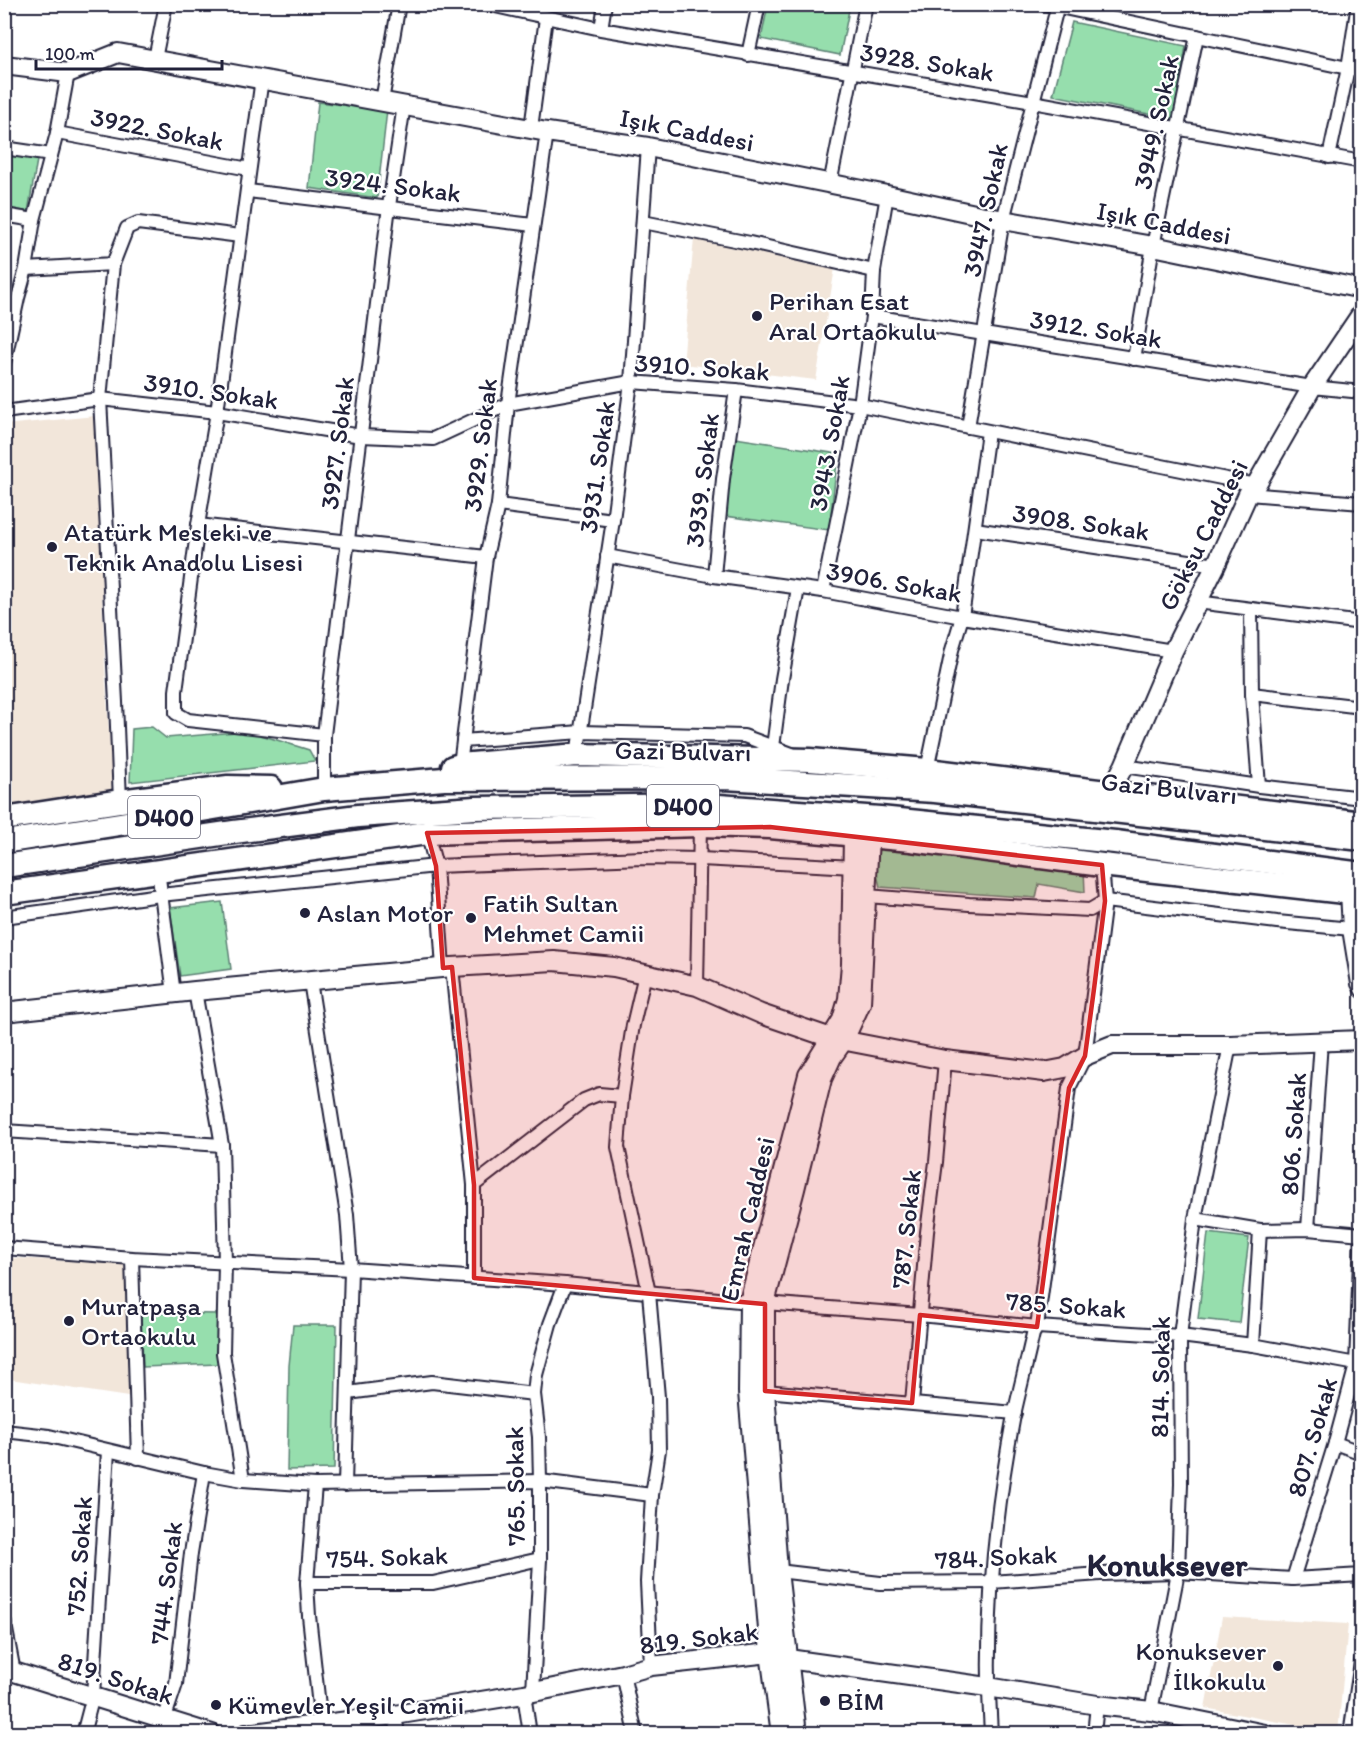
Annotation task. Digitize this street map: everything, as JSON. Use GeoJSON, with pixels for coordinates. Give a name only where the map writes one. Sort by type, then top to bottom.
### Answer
{"type":"FeatureCollection","features":[{"type":"Feature","properties":{"kind":"highway"},"geometry":{"type":"LineString","coordinates":[[388,783],[460,765],[577,755],[810,760],[927,770],[1362,823]]}},
{"type":"Feature","properties":{"kind":"highway","name":"Gazi Bulvarı"},"geometry":{"type":"LineString","coordinates":[[4,842],[324,789],[388,783],[444,779],[736,778],[935,791],[1362,839]]}},
{"type":"Feature","properties":{"kind":"highway"},"geometry":{"type":"LineString","coordinates":[[4,819],[228,787],[324,789]]}},
{"type":"Feature","properties":{"kind":"highway","name":"D400"},"geometry":{"type":"LineString","coordinates":[[4,866],[358,816],[475,808],[705,805],[880,818],[1091,839],[1362,874]]}},
{"type":"Feature","properties":{"kind":"highway"},"geometry":{"type":"LineString","coordinates":[[158,870],[358,816]]}},
{"type":"Feature","properties":{"kind":"highway"},"geometry":{"type":"LineString","coordinates":[[4,893],[427,833],[700,825],[770,827],[861,835],[1354,893]]}},
{"type":"Feature","properties":{"kind":"street"},"geometry":{"type":"LineString","coordinates":[[155,59],[166,4]]}},
{"type":"Feature","properties":{"kind":"street"},"geometry":{"type":"LineString","coordinates":[[382,100],[399,4]]}},
{"type":"Feature","properties":{"kind":"street","name":"3928. Sokak"},"geometry":{"type":"LineString","coordinates":[[486,4],[601,29],[1033,102],[1362,162]]}},
{"type":"Feature","properties":{"kind":"street"},"geometry":{"type":"LineString","coordinates":[[601,29],[605,4]]}},
{"type":"Feature","properties":{"kind":"street"},"geometry":{"type":"LineString","coordinates":[[748,55],[759,4]]}},
{"type":"Feature","properties":{"kind":"street"},"geometry":{"type":"LineString","coordinates":[[830,184],[866,4]]}},
{"type":"Feature","properties":{"kind":"street"},"geometry":{"type":"LineString","coordinates":[[1045,4],[1362,71]]}},
{"type":"Feature","properties":{"kind":"street"},"geometry":{"type":"LineString","coordinates":[[1329,157],[1348,68],[1358,4]]}},
{"type":"Feature","properties":{"kind":"street","name":"3947. Sokak"},"geometry":{"type":"LineString","coordinates":[[968,427],[1003,220],[1058,6]]}},
{"type":"Feature","properties":{"kind":"street","name":"3929. Sokak"},"geometry":{"type":"LineString","coordinates":[[460,765],[486,557],[498,505],[508,404],[533,225],[546,18]]}},
{"type":"Feature","properties":{"kind":"street","name":"3949. Sokak"},"geometry":{"type":"LineString","coordinates":[[1134,359],[1153,246],[1197,36]]}},
{"type":"Feature","properties":{"kind":"street","name":"Işık Caddesi"},"geometry":{"type":"LineString","coordinates":[[4,65],[68,73],[118,53],[155,59],[539,130],[648,147],[1003,220],[1153,246],[1362,288]]}},
{"type":"Feature","properties":{"kind":"street"},"geometry":{"type":"LineString","coordinates":[[4,363],[26,269],[34,220],[57,132],[68,73]]}},
{"type":"Feature","properties":{"kind":"street"},"geometry":{"type":"LineString","coordinates":[[262,78],[217,412],[198,525],[176,691],[176,713],[188,720],[324,735]]}},
{"type":"Feature","properties":{"kind":"street","name":"3927. Sokak"},"geometry":{"type":"LineString","coordinates":[[324,789],[324,735],[389,206],[404,105]]}},
{"type":"Feature","properties":{"kind":"street","name":"3922. Sokak"},"geometry":{"type":"LineString","coordinates":[[57,132],[249,169]]}},
{"type":"Feature","properties":{"kind":"street","name":"3931. Sokak"},"geometry":{"type":"LineString","coordinates":[[577,755],[613,520],[630,382],[648,147]]}},
{"type":"Feature","properties":{"kind":"street"},"geometry":{"type":"LineString","coordinates":[[4,148],[51,155]]}},
{"type":"Feature","properties":{"kind":"street","name":"3924. Sokak"},"geometry":{"type":"LineString","coordinates":[[248,191],[389,206],[533,225]]}},
{"type":"Feature","properties":{"kind":"street","name":"3943. Sokak"},"geometry":{"type":"LineString","coordinates":[[823,591],[860,405],[872,316],[874,271],[887,195]]}},
{"type":"Feature","properties":{"kind":"street"},"geometry":{"type":"LineString","coordinates":[[4,215],[34,220]]}},
{"type":"Feature","properties":{"kind":"street"},"geometry":{"type":"LineString","coordinates":[[643,222],[874,271]]}},
{"type":"Feature","properties":{"kind":"street"},"geometry":{"type":"LineString","coordinates":[[120,801],[100,399],[113,264],[127,228],[138,223],[240,236]]}},
{"type":"Feature","properties":{"kind":"street"},"geometry":{"type":"LineString","coordinates":[[26,269],[113,264]]}},
{"type":"Feature","properties":{"kind":"street"},"geometry":{"type":"LineString","coordinates":[[4,299],[18,298]]}},
{"type":"Feature","properties":{"kind":"street","name":"Göksu Caddesi"},"geometry":{"type":"LineString","coordinates":[[1110,791],[1124,766],[1173,651],[1252,490],[1312,387],[1361,315]]}},
{"type":"Feature","properties":{"kind":"street","name":"3912. Sokak"},"geometry":{"type":"LineString","coordinates":[[872,316],[1312,387],[1362,392]]}},
{"type":"Feature","properties":{"kind":"street","name":"3910. Sokak"},"geometry":{"type":"LineString","coordinates":[[4,412],[100,399],[217,412],[361,436],[433,439],[508,404],[630,382],[736,390],[860,405],[1252,490],[1362,503]]}},
{"type":"Feature","properties":{"kind":"street","name":"3939. Sokak"},"geometry":{"type":"LineString","coordinates":[[714,576],[723,479],[736,390]]}},
{"type":"Feature","properties":{"kind":"street"},"geometry":{"type":"LineString","coordinates":[[927,770],[952,650],[962,617],[988,432]]}},
{"type":"Feature","properties":{"kind":"street"},"geometry":{"type":"LineString","coordinates":[[498,505],[613,520]]}},
{"type":"Feature","properties":{"kind":"street"},"geometry":{"type":"LineString","coordinates":[[198,525],[486,557]]}},
{"type":"Feature","properties":{"kind":"street","name":"3908. Sokak"},"geometry":{"type":"LineString","coordinates":[[975,529],[1216,565]]}},
{"type":"Feature","properties":{"kind":"street","name":"3906. Sokak"},"geometry":{"type":"LineString","coordinates":[[607,556],[714,576],[823,591],[962,617],[1173,651]]}},
{"type":"Feature","properties":{"kind":"street"},"geometry":{"type":"LineString","coordinates":[[773,747],[798,588]]}},
{"type":"Feature","properties":{"kind":"street"},"geometry":{"type":"LineString","coordinates":[[1197,602],[1362,623]]}},
{"type":"Feature","properties":{"kind":"street"},"geometry":{"type":"LineString","coordinates":[[1251,610],[1252,694],[1259,786]]}},
{"type":"Feature","properties":{"kind":"street"},"geometry":{"type":"LineString","coordinates":[[1252,694],[1362,706]]}},
{"type":"Feature","properties":{"kind":"street"},"geometry":{"type":"LineString","coordinates":[[463,741],[581,732],[744,736],[810,760]]}},
{"type":"Feature","properties":{"kind":"street"},"geometry":{"type":"LineString","coordinates":[[1124,766],[1259,786],[1362,798]]}},
{"type":"Feature","properties":{"kind":"street"},"geometry":{"type":"LineString","coordinates":[[697,986],[700,825]]}},
{"type":"Feature","properties":{"kind":"street"},"geometry":{"type":"LineString","coordinates":[[427,833],[436,866],[474,1185],[474,1278]]}},
{"type":"Feature","properties":{"kind":"street","name":"Emrah Caddesi"},"geometry":{"type":"LineString","coordinates":[[781,1734],[770,1653],[748,1392],[757,1303],[822,1079],[838,1039],[848,999],[854,867],[861,835]]}},
{"type":"Feature","properties":{"kind":"street","name":"Emrah Caddesi"},"geometry":{"type":"LineString","coordinates":[[838,1039],[861,1003],[867,896],[861,835]]}},
{"type":"Feature","properties":{"kind":"street"},"geometry":{"type":"LineString","coordinates":[[4,917],[160,895],[436,866],[643,858],[854,867]]}},
{"type":"Feature","properties":{"kind":"street"},"geometry":{"type":"LineString","coordinates":[[991,1734],[988,1687],[992,1582],[1001,1492],[1015,1413],[1036,1326],[1069,1088],[1085,1056],[1105,901],[1102,864]]}},
{"type":"Feature","properties":{"kind":"street"},"geometry":{"type":"LineString","coordinates":[[158,870],[174,994]]}},
{"type":"Feature","properties":{"kind":"street"},"geometry":{"type":"LineString","coordinates":[[1354,893],[1358,984],[1362,990]]}},
{"type":"Feature","properties":{"kind":"street"},"geometry":{"type":"LineString","coordinates":[[867,896],[1090,910],[1105,901],[1276,922],[1355,929]]}},
{"type":"Feature","properties":{"kind":"street"},"geometry":{"type":"LineString","coordinates":[[4,1011],[447,967],[554,961],[614,967],[697,986],[761,1014],[838,1039],[945,1060],[1044,1072],[1065,1068],[1085,1056],[1112,1045],[1230,1045],[1362,1040]]}},
{"type":"Feature","properties":{"kind":"street"},"geometry":{"type":"LineString","coordinates":[[645,974],[633,1025],[622,1096],[618,1147],[649,1293],[658,1397],[659,1450],[652,1495],[647,1582],[651,1666]]}},
{"type":"Feature","properties":{"kind":"street"},"geometry":{"type":"LineString","coordinates":[[310,981],[347,1215],[351,1269],[345,1485]]}},
{"type":"Feature","properties":{"kind":"street"},"geometry":{"type":"LineString","coordinates":[[195,991],[222,1145],[225,1263],[223,1353],[243,1480]]}},
{"type":"Feature","properties":{"kind":"street","name":"806. Sokak"},"geometry":{"type":"LineString","coordinates":[[1308,1229],[1322,1042]]}},
{"type":"Feature","properties":{"kind":"street","name":"814. Sokak"},"geometry":{"type":"LineString","coordinates":[[1151,1711],[1178,1572],[1180,1336],[1195,1220],[1230,1045]]}},
{"type":"Feature","properties":{"kind":"street","name":"787. Sokak"},"geometry":{"type":"LineString","coordinates":[[912,1403],[945,1060]]}},
{"type":"Feature","properties":{"kind":"street"},"geometry":{"type":"LineString","coordinates":[[474,1185],[584,1100],[599,1094],[622,1096]]}},
{"type":"Feature","properties":{"kind":"street"},"geometry":{"type":"LineString","coordinates":[[4,1131],[222,1145]]}},
{"type":"Feature","properties":{"kind":"street"},"geometry":{"type":"LineString","coordinates":[[1195,1220],[1260,1230],[1308,1229],[1361,1234]]}},
{"type":"Feature","properties":{"kind":"street"},"geometry":{"type":"LineString","coordinates":[[1253,1345],[1260,1230]]}},
{"type":"Feature","properties":{"kind":"street","name":"807. Sokak"},"geometry":{"type":"LineString","coordinates":[[1293,1579],[1359,1365],[1361,1234]]}},
{"type":"Feature","properties":{"kind":"street","name":"785. Sokak"},"geometry":{"type":"LineString","coordinates":[[4,1248],[565,1284],[757,1303],[1180,1336],[1253,1345],[1359,1365]]}},
{"type":"Feature","properties":{"kind":"street"},"geometry":{"type":"LineString","coordinates":[[132,1258],[138,1458]]}},
{"type":"Feature","properties":{"kind":"street","name":"765. Sokak"},"geometry":{"type":"LineString","coordinates":[[530,1734],[528,1693],[540,1559],[539,1437],[534,1394],[536,1375],[550,1324],[565,1284]]}},
{"type":"Feature","properties":{"kind":"street","name":"Emrah Caddesi"},"geometry":{"type":"LineString","coordinates":[[757,1303],[778,1571],[797,1734]]}},
{"type":"Feature","properties":{"kind":"street"},"geometry":{"type":"LineString","coordinates":[[348,1393],[432,1382],[534,1394]]}},
{"type":"Feature","properties":{"kind":"street"},"geometry":{"type":"LineString","coordinates":[[765,1391],[1015,1413]]}},
{"type":"Feature","properties":{"kind":"street"},"geometry":{"type":"LineString","coordinates":[[4,1431],[49,1436],[243,1480],[315,1485],[540,1481],[652,1495]]}},
{"type":"Feature","properties":{"kind":"street"},"geometry":{"type":"LineString","coordinates":[[1335,1443],[1362,1453]]}},
{"type":"Feature","properties":{"kind":"street","name":"752. Sokak"},"geometry":{"type":"LineString","coordinates":[[83,1734],[93,1696],[108,1451]]}},
{"type":"Feature","properties":{"kind":"street","name":"744. Sokak"},"geometry":{"type":"LineString","coordinates":[[163,1727],[176,1684],[191,1553],[204,1473]]}},
{"type":"Feature","properties":{"kind":"street"},"geometry":{"type":"LineString","coordinates":[[315,1485],[307,1583],[321,1725]]}},
{"type":"Feature","properties":{"kind":"street","name":"754. Sokak"},"geometry":{"type":"LineString","coordinates":[[307,1583],[432,1583],[540,1559]]}},
{"type":"Feature","properties":{"kind":"street","name":"784. Sokak"},"geometry":{"type":"LineString","coordinates":[[778,1571],[880,1583],[992,1582],[1100,1574],[1178,1572],[1293,1579],[1362,1575]]}},
{"type":"Feature","properties":{"kind":"street"},"geometry":{"type":"LineString","coordinates":[[4,1619],[9,1672]]}},
{"type":"Feature","properties":{"kind":"street","name":"819. Sokak"},"geometry":{"type":"LineString","coordinates":[[246,1734],[395,1715],[528,1693],[623,1674],[651,1666],[770,1653],[789,1659],[1151,1711],[1214,1729],[1265,1734]]}},
{"type":"Feature","properties":{"kind":"street"},"geometry":{"type":"LineString","coordinates":[[1350,1734],[1362,1656]]}},
{"type":"Feature","properties":{"kind":"street","name":"819. Sokak"},"geometry":{"type":"LineString","coordinates":[[9,1672],[93,1696],[163,1727],[212,1734]]}},
{"type":"Feature","properties":{"kind":"street"},"geometry":{"type":"LineString","coordinates":[[623,1674],[636,1734]]}},
{"type":"Feature","properties":{"kind":"street"},"geometry":{"type":"LineString","coordinates":[[1094,1734],[1097,1705]]}},
{"type":"Feature","properties":{"kind":"street"},"geometry":{"type":"LineString","coordinates":[[395,1715],[398,1734]]}},
{"type":"Feature","properties":{"kind":"highlighted area"},"geometry":{"type":"Polygon","coordinates":[[[770,827],[1102,865],[1105,901],[1085,1056],[1069,1088],[1037,1327],[920,1315],[912,1403],[765,1391],[765,1304],[474,1278],[474,1185],[452,967],[443,968],[436,866],[427,833],[770,827]]]}},
{"type":"Feature","properties":{"kind":"shaded area","name":"Perihan Esat Aral Ortaokulu"},"geometry":{"type":"Polygon","coordinates":[[[694,238],[835,268],[816,380],[683,364],[694,238]]]}},
{"type":"Feature","properties":{"kind":"shaded area","name":"Atatürk Mesleki ve Teknik Anadolu Lisesi"},"geometry":{"type":"Polygon","coordinates":[[[95,416],[105,670],[113,794],[5,809],[4,425],[95,416]]]}},
{"type":"Feature","properties":{"kind":"shaded area","name":"Muratpaşa Ortaokulu"},"geometry":{"type":"Polygon","coordinates":[[[11,1258],[127,1264],[128,1397],[10,1379],[11,1258]]]}},
{"type":"Feature","properties":{"kind":"shaded area","name":"Konuksever İlkokulu"},"geometry":{"type":"Polygon","coordinates":[[[1222,1617],[1348,1624],[1338,1733],[1205,1708],[1222,1617]]]}},
{"type":"Feature","properties":{"kind":"green space"},"geometry":{"type":"Polygon","coordinates":[[[768,5],[850,5],[840,55],[761,39],[768,5]]]}},
{"type":"Feature","properties":{"kind":"green space"},"geometry":{"type":"Polygon","coordinates":[[[1072,22],[1186,46],[1174,119],[1053,95],[1072,22]]]}},
{"type":"Feature","properties":{"kind":"green space"},"geometry":{"type":"Polygon","coordinates":[[[318,102],[387,110],[377,198],[309,188],[318,102]]]}},
{"type":"Feature","properties":{"kind":"green space"},"geometry":{"type":"Polygon","coordinates":[[[4,154],[37,160],[28,212],[5,207],[4,154]]]}},
{"type":"Feature","properties":{"kind":"green space"},"geometry":{"type":"Polygon","coordinates":[[[735,438],[838,454],[829,530],[725,516],[735,438]]]}},
{"type":"Feature","properties":{"kind":"green space"},"geometry":{"type":"Polygon","coordinates":[[[152,727],[166,738],[248,731],[309,750],[315,761],[130,782],[132,729],[152,727]]]}},
{"type":"Feature","properties":{"kind":"green space"},"geometry":{"type":"Polygon","coordinates":[[[886,842],[1084,869],[1085,892],[1039,884],[1036,898],[880,887],[875,854],[886,842]]]}},
{"type":"Feature","properties":{"kind":"green space"},"geometry":{"type":"Polygon","coordinates":[[[222,902],[231,969],[180,976],[170,908],[222,902]]]}},
{"type":"Feature","properties":{"kind":"green space"},"geometry":{"type":"Polygon","coordinates":[[[1208,1233],[1249,1238],[1239,1323],[1198,1319],[1208,1233]]]}},
{"type":"Feature","properties":{"kind":"green space"},"geometry":{"type":"Polygon","coordinates":[[[141,1313],[217,1314],[218,1364],[143,1367],[141,1313]]]}},
{"type":"Feature","properties":{"kind":"green space"},"geometry":{"type":"Polygon","coordinates":[[[293,1325],[337,1325],[334,1469],[287,1470],[289,1366],[293,1325]]]}},
{"type":"Feature","properties":{"kind":"place","name":"Perihan Esat Aral Ortaokulu"},"geometry":{"type":"Point","coordinates":[757,316]}},
{"type":"Feature","properties":{"kind":"place","name":"Atatürk Mesleki ve Teknik Anadolu Lisesi"},"geometry":{"type":"Point","coordinates":[52,547]}},
{"type":"Feature","properties":{"kind":"place","name":"Aslan Motor"},"geometry":{"type":"Point","coordinates":[305,913]}},
{"type":"Feature","properties":{"kind":"place","name":"Fatih Sultan Mehmet Camii"},"geometry":{"type":"Point","coordinates":[471,918]}},
{"type":"Feature","properties":{"kind":"place","name":"Muratpaşa Ortaokulu"},"geometry":{"type":"Point","coordinates":[69,1321]}},
{"type":"Feature","properties":{"kind":"place","name":"Konuksever İlkokulu"},"geometry":{"type":"Point","coordinates":[1278,1666]}},
{"type":"Feature","properties":{"kind":"place","name":"BİM"},"geometry":{"type":"Point","coordinates":[825,1701]}},
{"type":"Feature","properties":{"kind":"place","name":"Kümevler Yeşil Camii"},"geometry":{"type":"Point","coordinates":[216,1705]}},
{"type":"Feature","properties":{"kind":"district","name":"Konuksever"},"geometry":{"type":"Point","coordinates":[1167,1565]}}]}
